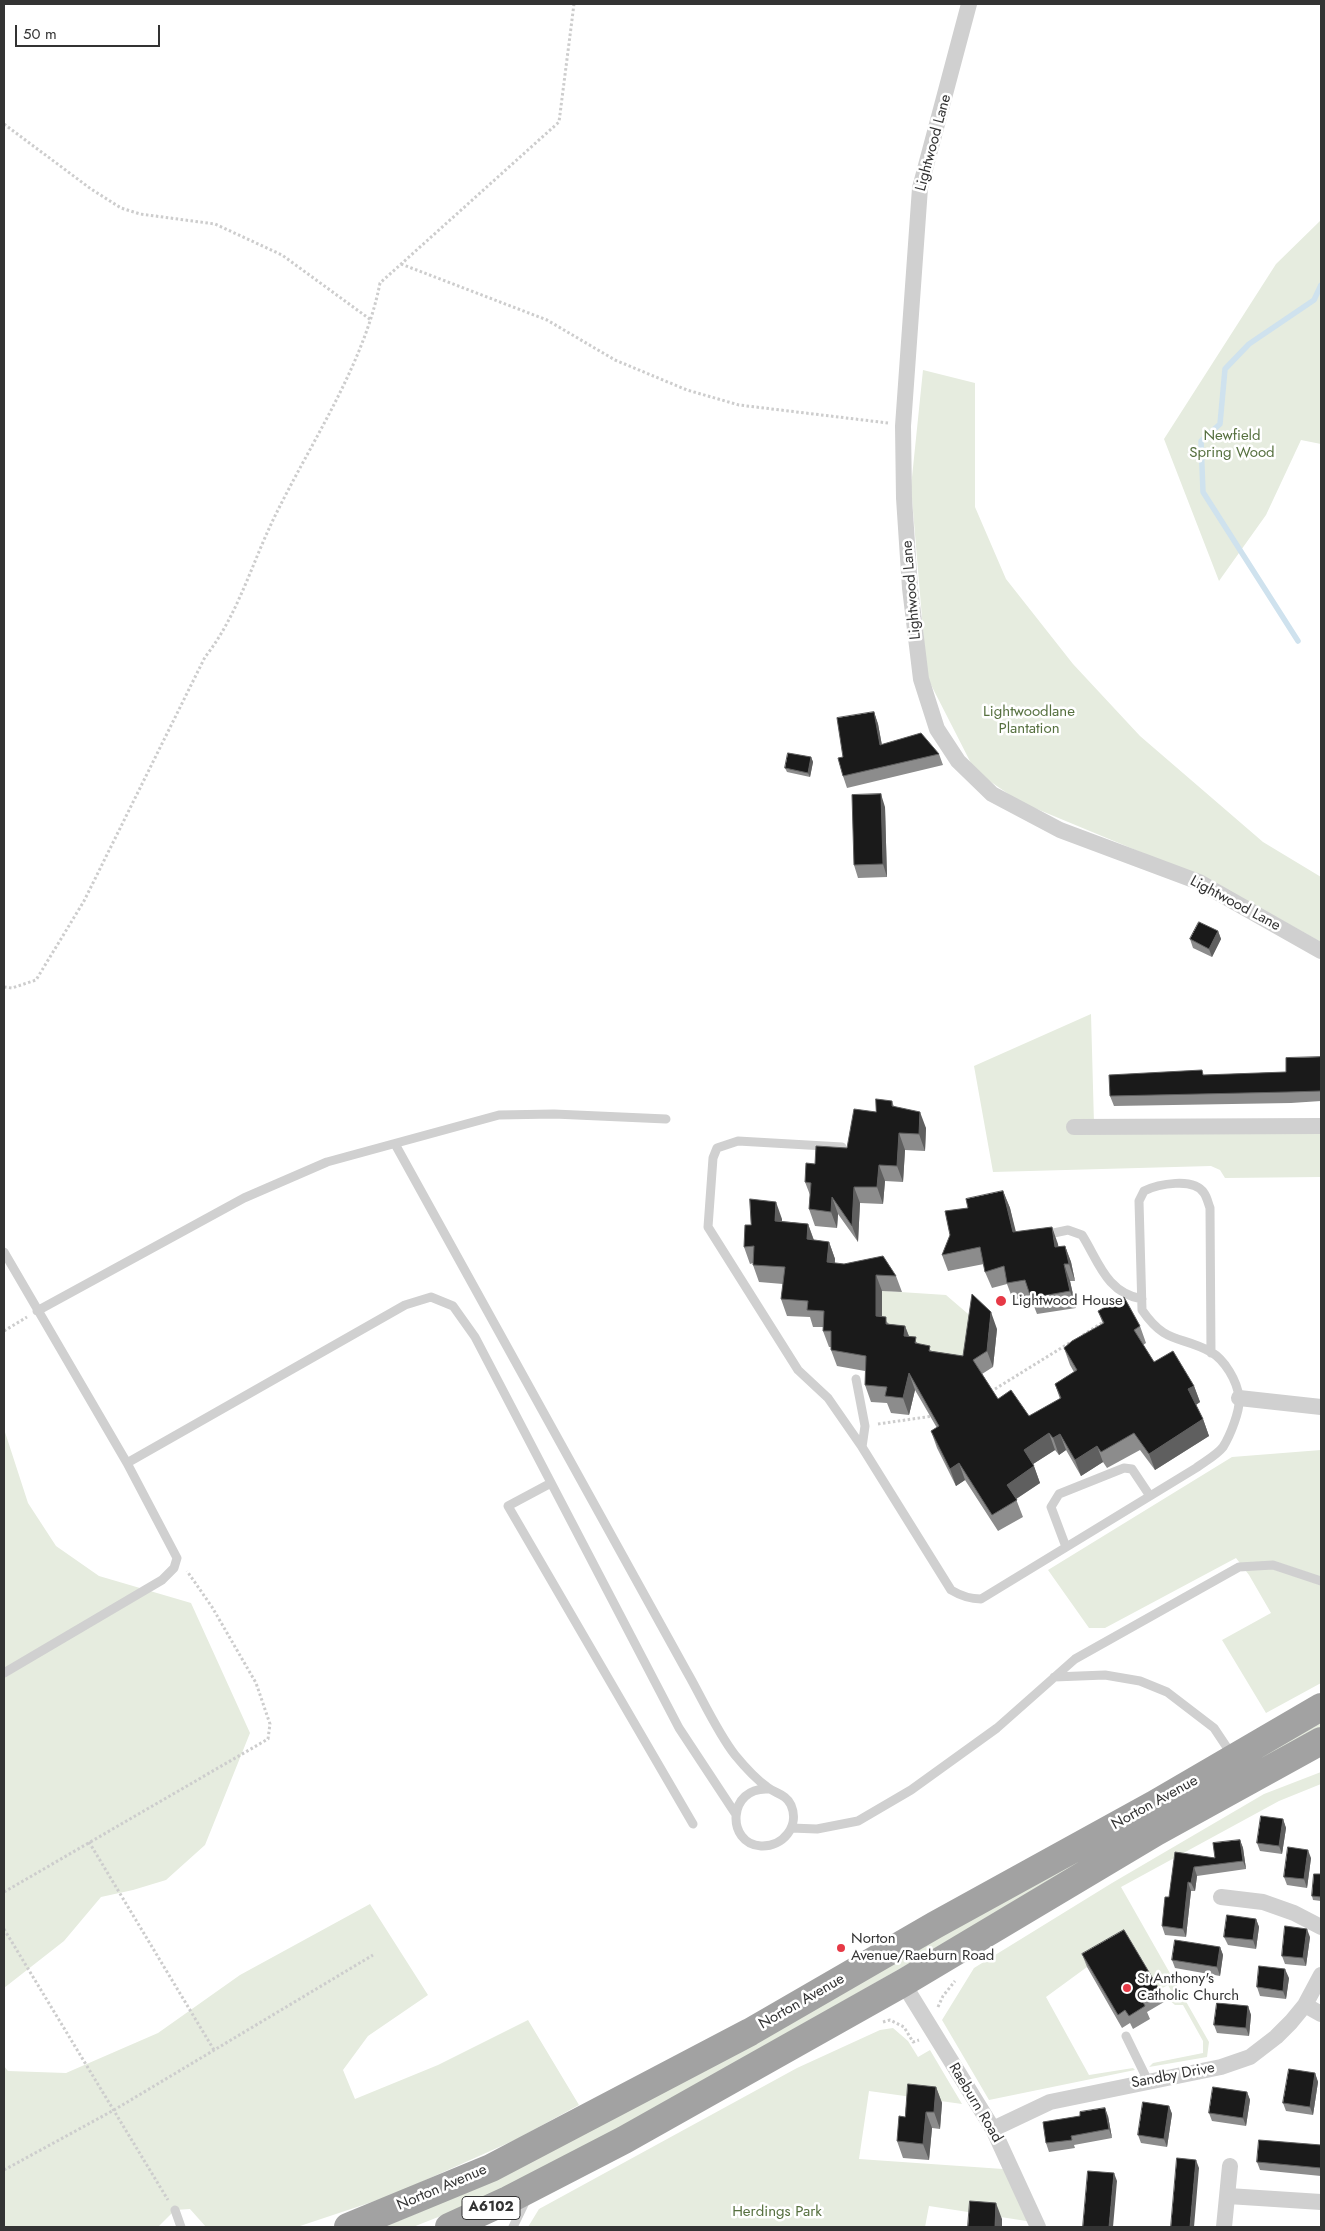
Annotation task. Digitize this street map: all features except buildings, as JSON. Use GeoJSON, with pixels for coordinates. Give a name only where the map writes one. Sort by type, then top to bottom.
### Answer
{"type":"FeatureCollection","features":[{"type":"Feature","properties":{"kind":"highway","name":"Norton Avenue"},"geometry":{"type":"LineString","coordinates":[[348,2227],[491,2168],[750,2032],[935,1924],[1321,1707]]}},
{"type":"Feature","properties":{"kind":"highway","name":"Norton Avenue"},"geometry":{"type":"LineString","coordinates":[[449,2227],[532,2188],[624,2140],[903,1983],[1156,1832],[1321,1741]]}},
{"type":"Feature","properties":{"kind":"street","name":"Lightwood Lane"},"geometry":{"type":"LineString","coordinates":[[969,4],[920,188],[903,426],[904,498],[910,579],[921,679],[937,729],[958,762],[992,794],[1052,825],[1199,882],[1321,951]]}},
{"type":"Feature","properties":{"kind":"street"},"geometry":{"type":"LineString","coordinates":[[1074,1128],[1321,1126]]}},
{"type":"Feature","properties":{"kind":"street"},"geometry":{"type":"LineString","coordinates":[[1239,1398],[1321,1407]]}},
{"type":"Feature","properties":{"kind":"street"},"geometry":{"type":"LineString","coordinates":[[1221,1897],[1263,1902],[1294,1913],[1321,1927]]}},
{"type":"Feature","properties":{"kind":"street","name":"Sandby Drive"},"geometry":{"type":"LineString","coordinates":[[993,2130],[1050,2102],[1221,2067],[1250,2057],[1276,2037],[1305,2005],[1321,1975]]}},
{"type":"Feature","properties":{"kind":"street","name":"Raeburn Road"},"geometry":{"type":"LineString","coordinates":[[903,1983],[993,2130],[1038,2227]]}},
{"type":"Feature","properties":{"kind":"street"},"geometry":{"type":"LineString","coordinates":[[1305,2005],[1321,2014]]}},
{"type":"Feature","properties":{"kind":"street"},"geometry":{"type":"LineString","coordinates":[[1224,2227],[1230,2166]]}},
{"type":"Feature","properties":{"kind":"street"},"geometry":{"type":"LineString","coordinates":[[1228,2196],[1321,2202]]}},
{"type":"Feature","properties":{"kind":"lane"},"geometry":{"type":"LineString","coordinates":[[37,1311],[244,1198],[327,1162],[499,1115],[554,1114],[666,1119]]}},
{"type":"Feature","properties":{"kind":"lane"},"geometry":{"type":"LineString","coordinates":[[842,1147],[738,1141],[717,1148],[712,1158],[708,1227],[798,1370],[828,1398],[862,1448],[950,1590],[970,1599],[981,1599],[1150,1496],[1222,1449],[1232,1432],[1239,1398],[1223,1362],[1211,1352],[1171,1339],[1151,1324],[1142,1310],[1139,1201],[1144,1190],[1168,1183],[1195,1186],[1203,1192],[1210,1208],[1211,1352]]}},
{"type":"Feature","properties":{"kind":"lane"},"geometry":{"type":"LineString","coordinates":[[127,1464],[405,1305],[431,1297],[453,1306],[475,1336],[679,1728],[736,1813],[738,1829],[746,1840],[755,1845],[770,1846],[778,1843],[786,1836],[791,1828],[793,1818],[791,1806],[785,1797],[768,1789],[735,1754],[686,1672],[395,1144]]}},
{"type":"Feature","properties":{"kind":"lane"},"geometry":{"type":"LineString","coordinates":[[1037,1236],[1068,1230],[1082,1235],[1096,1264],[1114,1286],[1131,1297],[1142,1298]]}},
{"type":"Feature","properties":{"kind":"lane"},"geometry":{"type":"LineString","coordinates":[[4,1252],[127,1464],[177,1558],[174,1568],[162,1580],[4,1673]]}},
{"type":"Feature","properties":{"kind":"lane"},"geometry":{"type":"LineString","coordinates":[[856,1379],[865,1426],[862,1448]]}},
{"type":"Feature","properties":{"kind":"lane"},"geometry":{"type":"LineString","coordinates":[[1066,1547],[1051,1507],[1059,1494],[1124,1468],[1132,1469],[1150,1496]]}},
{"type":"Feature","properties":{"kind":"lane"},"geometry":{"type":"LineString","coordinates":[[551,1483],[508,1506],[693,1824]]}},
{"type":"Feature","properties":{"kind":"lane"},"geometry":{"type":"LineString","coordinates":[[791,1828],[817,1829],[858,1821],[912,1790],[998,1728],[1075,1659],[1239,1567],[1273,1564],[1321,1581]]}},
{"type":"Feature","properties":{"kind":"lane"},"geometry":{"type":"LineString","coordinates":[[1054,1677],[1104,1675],[1140,1681],[1166,1692],[1214,1728],[1233,1758]]}},
{"type":"Feature","properties":{"kind":"lane"},"geometry":{"type":"LineString","coordinates":[[736,1813],[744,1796],[753,1791],[768,1789]]}},
{"type":"Feature","properties":{"kind":"lane"},"geometry":{"type":"LineString","coordinates":[[1126,2036],[1148,2081]]}},
{"type":"Feature","properties":{"kind":"lane"},"geometry":{"type":"LineString","coordinates":[[513,2227],[532,2188]]}},
{"type":"Feature","properties":{"kind":"lane"},"geometry":{"type":"LineString","coordinates":[[175,2210],[181,2227]]}},
{"type":"Feature","properties":{"kind":"path"},"geometry":{"type":"LineString","coordinates":[[4,987],[12,988],[36,980],[84,901],[205,657],[224,627],[274,517],[342,386],[374,314],[380,283],[559,122],[574,4]]}},
{"type":"Feature","properties":{"kind":"path"},"geometry":{"type":"LineString","coordinates":[[4,124],[91,189],[121,208],[155,217],[215,224],[282,255],[371,320]]}},
{"type":"Feature","properties":{"kind":"path"},"geometry":{"type":"LineString","coordinates":[[400,264],[547,320],[616,360],[687,390],[738,405],[903,426]]}},
{"type":"Feature","properties":{"kind":"path"},"geometry":{"type":"LineString","coordinates":[[4,1330],[37,1311]]}},
{"type":"Feature","properties":{"kind":"path"},"geometry":{"type":"LineString","coordinates":[[995,1389],[1109,1319]]}},
{"type":"Feature","properties":{"kind":"path"},"geometry":{"type":"LineString","coordinates":[[865,1426],[930,1418],[937,1414]]}},
{"type":"Feature","properties":{"kind":"path"},"geometry":{"type":"LineString","coordinates":[[4,1892],[268,1738],[270,1724],[256,1683],[212,1606],[177,1558]]}},
{"type":"Feature","properties":{"kind":"path"},"geometry":{"type":"LineString","coordinates":[[89,1842],[214,2050]]}},
{"type":"Feature","properties":{"kind":"path"},"geometry":{"type":"LineString","coordinates":[[4,1929],[175,2210]]}},
{"type":"Feature","properties":{"kind":"path"},"geometry":{"type":"LineString","coordinates":[[4,2170],[114,2110],[373,1955]]}},
{"type":"Feature","properties":{"kind":"green space","name":"Newfield Spring Wood"},"geometry":{"type":"Polygon","coordinates":[[[1321,220],[1321,444],[1301,440],[1266,515],[1219,581],[1164,439],[1276,264],[1321,220]]]}},
{"type":"Feature","properties":{"kind":"green space","name":"Lightwoodlane Plantation"},"geometry":{"type":"Polygon","coordinates":[[[923,370],[975,383],[975,507],[1006,579],[1073,664],[1140,736],[1263,842],[1321,877],[1321,942],[1215,883],[1020,802],[975,771],[927,677],[911,487],[923,370]]]}},
{"type":"Feature","properties":{"kind":"green space"},"geometry":{"type":"Polygon","coordinates":[[[1091,1014],[1094,1124],[1321,1133],[1321,1177],[1225,1178],[1220,1170],[1211,1166],[993,1172],[974,1066],[1091,1014]]]}},
{"type":"Feature","properties":{"kind":"green space"},"geometry":{"type":"Polygon","coordinates":[[[880,1284],[885,1291],[946,1295],[988,1331],[966,1372],[869,1330],[880,1284]]]}},
{"type":"Feature","properties":{"kind":"green space"},"geometry":{"type":"Polygon","coordinates":[[[4,1429],[28,1503],[56,1546],[99,1576],[191,1603],[250,1733],[205,1845],[166,1880],[101,1897],[64,1941],[4,1988],[4,1429]]]}},
{"type":"Feature","properties":{"kind":"green space"},"geometry":{"type":"Polygon","coordinates":[[[1321,1450],[1321,1683],[1266,1713],[1222,1640],[1271,1613],[1249,1575],[1236,1558],[1105,1628],[1089,1628],[1048,1570],[1232,1457],[1321,1450]]]}},
{"type":"Feature","properties":{"kind":"green space"},"geometry":{"type":"Polygon","coordinates":[[[1321,1714],[1321,1728],[637,2119],[566,2157],[461,2208],[413,2227],[384,2227],[508,2172],[629,2110],[1321,1714]]]}},
{"type":"Feature","properties":{"kind":"green space"},"geometry":{"type":"Polygon","coordinates":[[[1321,1772],[1321,1784],[1279,1801],[1121,1887],[1209,2042],[1207,2057],[1149,2067],[1153,2063],[1203,2053],[1203,2041],[1183,2005],[1175,2005],[1168,1999],[1174,1996],[1168,1985],[1157,1991],[1128,1942],[1087,1967],[1046,1997],[1089,2075],[1133,2068],[1135,2070],[989,2100],[942,2020],[974,1968],[1112,1883],[1264,1794],[1321,1772]]]}},
{"type":"Feature","properties":{"kind":"green space"},"geometry":{"type":"Polygon","coordinates":[[[370,1904],[428,1995],[368,2036],[343,2070],[355,2099],[438,2065],[528,2020],[579,2105],[517,2139],[390,2196],[297,2227],[206,2227],[190,2209],[175,2210],[158,2227],[4,2227],[4,2066],[8,2071],[66,2073],[158,2033],[240,1975],[370,1904]]]}},
{"type":"Feature","properties":{"kind":"green space","name":"Herdings Park"},"geometry":{"type":"Polygon","coordinates":[[[893,2028],[908,2041],[918,2057],[930,2050],[962,2104],[869,2091],[859,2159],[1003,2169],[1033,2222],[929,2206],[925,2227],[528,2227],[539,2209],[797,2068],[880,2030],[893,2028]]]}},
{"type":"Feature","properties":{"kind":"waterway"},"geometry":{"type":"LineString","coordinates":[[1298,641],[1203,492],[1201,441],[1220,424],[1225,369],[1249,344],[1314,300],[1321,285]]}},
{"type":"Feature","properties":{"kind":"place","name":"Lightwood House"},"geometry":{"type":"Point","coordinates":[1001,1301]}},
{"type":"Feature","properties":{"kind":"place","name":"Norton Avenue/Raeburn Road"},"geometry":{"type":"Point","coordinates":[841,1948]}},
{"type":"Feature","properties":{"kind":"place","name":"St Anthony's Catholic Church"},"geometry":{"type":"Point","coordinates":[1127,1988]}}]}
